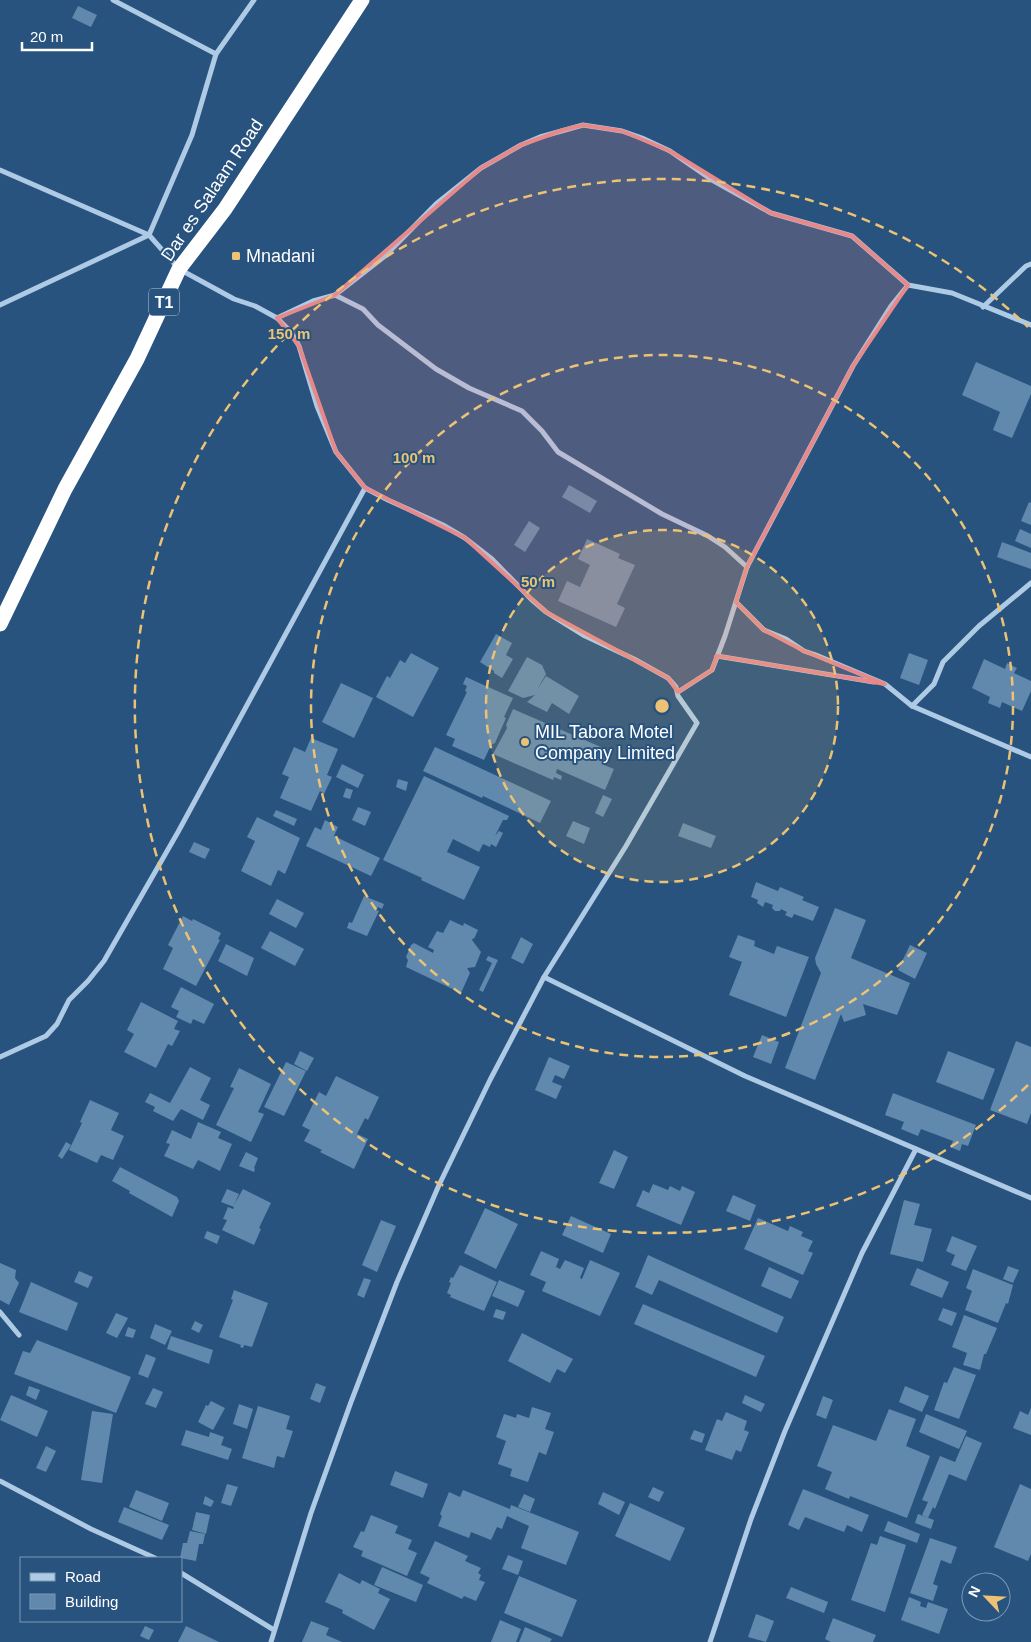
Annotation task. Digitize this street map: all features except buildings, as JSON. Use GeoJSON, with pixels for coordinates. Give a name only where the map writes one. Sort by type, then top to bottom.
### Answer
{"type":"FeatureCollection","features":[{"type":"Feature","properties":{"kind":"highway","name":"Dar es Salaam Road"},"geometry":{"type":"LineString","coordinates":[[0,624],[66,489],[137,358],[180,269],[225,209],[362,0]]}},
{"type":"Feature","properties":{"kind":"street"},"geometry":{"type":"LineString","coordinates":[[114,0],[216,54]]}},
{"type":"Feature","properties":{"kind":"street"},"geometry":{"type":"LineString","coordinates":[[0,305],[149,235],[192,135],[216,54],[254,0]]}},
{"type":"Feature","properties":{"kind":"street"},"geometry":{"type":"LineString","coordinates":[[277,318],[313,302],[335,295],[385,256],[436,204],[481,168],[521,145],[540,137],[583,125],[622,131],[642,138],[670,151],[712,180],[771,213],[852,236],[908,286],[952,293],[1031,325]]}},
{"type":"Feature","properties":{"kind":"street"},"geometry":{"type":"LineString","coordinates":[[0,170],[149,235],[180,269],[234,299],[255,306],[277,318],[291,332],[299,346],[317,406],[336,452],[365,488],[465,538],[492,559],[546,612],[583,635],[640,661],[668,678],[676,687],[678,696],[697,723],[626,846],[544,977],[456,1150],[397,1282],[311,1513],[271,1642]]}},
{"type":"Feature","properties":{"kind":"street"},"geometry":{"type":"LineString","coordinates":[[984,307],[1026,266],[1031,264]]}},
{"type":"Feature","properties":{"kind":"street"},"geometry":{"type":"LineString","coordinates":[[678,692],[712,670],[747,567],[853,366],[891,306],[908,286]]}},
{"type":"Feature","properties":{"kind":"street"},"geometry":{"type":"LineString","coordinates":[[335,295],[363,309],[378,325],[436,369],[469,388],[522,411],[542,431],[558,452],[662,514],[708,536],[725,547],[747,567]]}},
{"type":"Feature","properties":{"kind":"street"},"geometry":{"type":"LineString","coordinates":[[0,1056],[46,1036],[57,1024],[69,1000],[104,961],[178,832],[365,488]]}},
{"type":"Feature","properties":{"kind":"street"},"geometry":{"type":"LineString","coordinates":[[912,706],[934,684],[943,662],[979,626],[1031,583]]}},
{"type":"Feature","properties":{"kind":"street"},"geometry":{"type":"LineString","coordinates":[[736,602],[764,630],[786,638],[804,651],[884,684],[912,706],[1031,757]]}},
{"type":"Feature","properties":{"kind":"street"},"geometry":{"type":"LineString","coordinates":[[717,656],[884,684]]}},
{"type":"Feature","properties":{"kind":"street"},"geometry":{"type":"LineString","coordinates":[[544,977],[745,1076],[1031,1198]]}},
{"type":"Feature","properties":{"kind":"street"},"geometry":{"type":"LineString","coordinates":[[710,1642],[751,1519],[785,1431],[862,1253],[916,1149]]}},
{"type":"Feature","properties":{"kind":"street"},"geometry":{"type":"LineString","coordinates":[[0,1312],[19,1335]]}},
{"type":"Feature","properties":{"kind":"street"},"geometry":{"type":"LineString","coordinates":[[0,1481],[153,1557]]}},
{"type":"Feature","properties":{"kind":"street"},"geometry":{"type":"LineString","coordinates":[[182,1573],[274,1630]]}},
{"type":"Feature","properties":{"kind":"highlighted area"},"geometry":{"type":"Polygon","coordinates":[[[583,125],[622,131],[670,151],[771,213],[852,236],[908,285],[853,366],[747,567],[736,602],[764,630],[804,651],[885,684],[717,656],[712,670],[678,692],[668,678],[546,612],[465,538],[365,488],[336,452],[299,346],[277,318],[335,295],[481,168],[521,145],[583,125]]]}},
{"type":"Feature","properties":{"kind":"place","name":"Mnadani"},"geometry":{"type":"Point","coordinates":[236,256]}},
{"type":"Feature","properties":{"kind":"place","name":"MIL Tabora Motel Company Limited"},"geometry":{"type":"Point","coordinates":[525,742]}}]}
